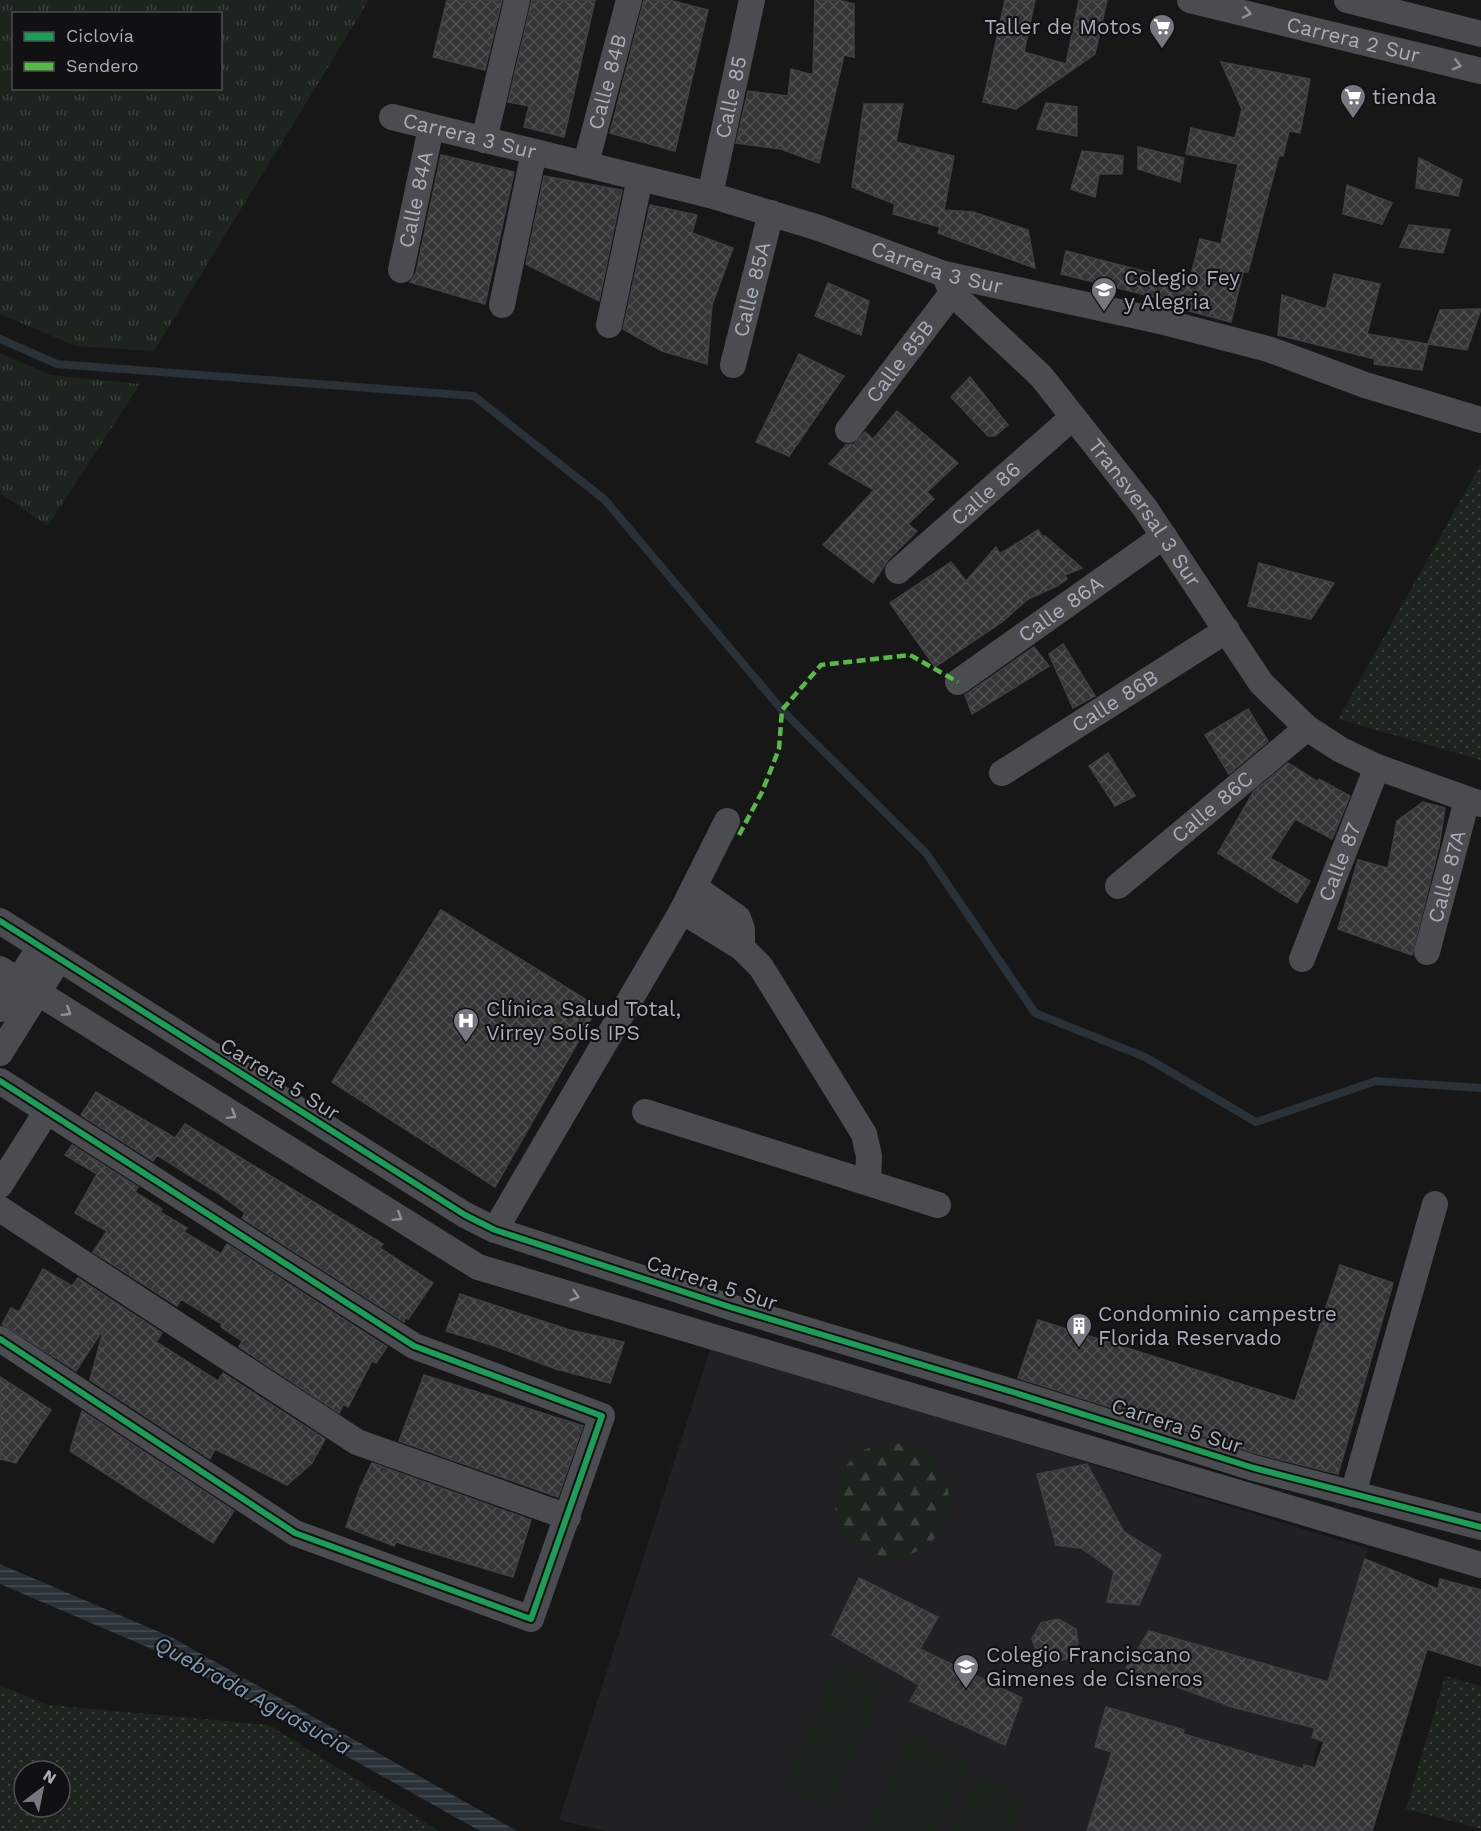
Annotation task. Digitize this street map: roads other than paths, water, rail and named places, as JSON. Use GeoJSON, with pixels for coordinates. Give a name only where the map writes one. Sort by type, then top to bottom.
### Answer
{"type":"FeatureCollection","features":[{"type":"Feature","properties":{"kind":"street"},"geometry":{"type":"LineString","coordinates":[[484,140],[517,0]]}},
{"type":"Feature","properties":{"kind":"street","name":"Calle 84B"},"geometry":{"type":"LineString","coordinates":[[586,163],[629,0]]}},
{"type":"Feature","properties":{"kind":"street","name":"Calle 85"},"geometry":{"type":"LineString","coordinates":[[710,195],[752,0]]}},
{"type":"Feature","properties":{"kind":"street","name":"Carrera 2 Sur"},"geometry":{"type":"LineString","coordinates":[[1190,0],[1481,71]]}},
{"type":"Feature","properties":{"kind":"street","name":"Carrera 2 Sur"},"geometry":{"type":"LineString","coordinates":[[1347,0],[1481,34]]}},
{"type":"Feature","properties":{"kind":"street"},"geometry":{"type":"LineString","coordinates":[[1392,48],[1399,14]]}},
{"type":"Feature","properties":{"kind":"street","name":"Carrera 3 Sur"},"geometry":{"type":"LineString","coordinates":[[392,117],[586,163],[771,213],[819,228],[948,283],[1160,321],[1268,349],[1365,385],[1481,420]]}},
{"type":"Feature","properties":{"kind":"street","name":"Calle 84A"},"geometry":{"type":"LineString","coordinates":[[401,270],[431,128]]}},
{"type":"Feature","properties":{"kind":"street"},"geometry":{"type":"LineString","coordinates":[[502,305],[534,152]]}},
{"type":"Feature","properties":{"kind":"street"},"geometry":{"type":"LineString","coordinates":[[609,325],[640,178]]}},
{"type":"Feature","properties":{"kind":"street","name":"Calle 85A"},"geometry":{"type":"LineString","coordinates":[[733,364],[771,213]]}},
{"type":"Feature","properties":{"kind":"street","name":"Transversal 3 Sur"},"geometry":{"type":"LineString","coordinates":[[948,283],[1041,376],[1164,536],[1261,683],[1307,728],[1341,750],[1377,767],[1474,802]]}},
{"type":"Feature","properties":{"kind":"street","name":"Calle 85B"},"geometry":{"type":"LineString","coordinates":[[848,430],[948,283]]}},
{"type":"Feature","properties":{"kind":"street","name":"Calle 86"},"geometry":{"type":"LineString","coordinates":[[898,571],[1073,417]]}},
{"type":"Feature","properties":{"kind":"street","name":"Calle 86A"},"geometry":{"type":"LineString","coordinates":[[958,682],[1164,536]]}},
{"type":"Feature","properties":{"kind":"street","name":"Calle 86B"},"geometry":{"type":"LineString","coordinates":[[1002,773],[1227,630]]}},
{"type":"Feature","properties":{"kind":"street","name":"Calle 86C"},"geometry":{"type":"LineString","coordinates":[[1118,886],[1307,728]]}},
{"type":"Feature","properties":{"kind":"street","name":"Calle 87"},"geometry":{"type":"LineString","coordinates":[[1302,959],[1377,767]]}},
{"type":"Feature","properties":{"kind":"street","name":"Calle 87A"},"geometry":{"type":"LineString","coordinates":[[1427,952],[1474,802]]}},
{"type":"Feature","properties":{"kind":"street"},"geometry":{"type":"LineString","coordinates":[[495,1230],[682,911],[727,820]]}},
{"type":"Feature","properties":{"kind":"street"},"geometry":{"type":"LineString","coordinates":[[694,887],[738,918],[742,929],[742,948]]}},
{"type":"Feature","properties":{"kind":"street"},"geometry":{"type":"LineString","coordinates":[[682,911],[742,948],[761,968],[864,1134],[869,1156],[868,1182]]}},
{"type":"Feature","properties":{"kind":"street","name":"Carrera 5 Sur"},"geometry":{"type":"LineString","coordinates":[[0,921],[465,1215],[495,1230],[730,1307],[1254,1468],[1481,1527]]}},
{"type":"Feature","properties":{"kind":"street"},"geometry":{"type":"LineString","coordinates":[[0,1009],[18,982],[50,953]]}},
{"type":"Feature","properties":{"kind":"street"},"geometry":{"type":"LineString","coordinates":[[0,1053],[18,982]]}},
{"type":"Feature","properties":{"kind":"street"},"geometry":{"type":"LineString","coordinates":[[18,982],[478,1267],[1481,1565]]}},
{"type":"Feature","properties":{"kind":"street"},"geometry":{"type":"LineString","coordinates":[[0,1081],[414,1346],[602,1416],[531,1619],[295,1533],[0,1339]]}},
{"type":"Feature","properties":{"kind":"street"},"geometry":{"type":"LineString","coordinates":[[0,1185],[47,1112]]}},
{"type":"Feature","properties":{"kind":"street"},"geometry":{"type":"LineString","coordinates":[[645,1112],[938,1205]]}},
{"type":"Feature","properties":{"kind":"street"},"geometry":{"type":"LineString","coordinates":[[1353,1494],[1435,1204]]}},
{"type":"Feature","properties":{"kind":"street"},"geometry":{"type":"LineString","coordinates":[[0,1209],[357,1442],[568,1517]]}},
{"type":"Feature","properties":{"kind":"water","name":"Quebrada Aguasucia"},"geometry":{"type":"Polygon","coordinates":[[[0,1564],[171,1637],[517,1831],[480,1831],[166,1655],[0,1584],[0,1564]]]}},
{"type":"Feature","properties":{"kind":"waterway"},"geometry":{"type":"LineString","coordinates":[[0,339],[57,364],[474,396],[605,500],[782,710],[926,853],[1035,1013],[1145,1057],[1256,1122],[1376,1081],[1481,1088]]}},
{"type":"Feature","properties":{"kind":"place","name":"Taller de Motos"},"geometry":{"type":"Point","coordinates":[1162,50]}},
{"type":"Feature","properties":{"kind":"place","name":"tienda"},"geometry":{"type":"Point","coordinates":[1353,120]}},
{"type":"Feature","properties":{"kind":"place","name":"Colegio Fey y Alegria"},"geometry":{"type":"Point","coordinates":[1104,313]}},
{"type":"Feature","properties":{"kind":"place","name":"Clínica Salud Total, Virrey Solís IPS"},"geometry":{"type":"Point","coordinates":[466,1044]}},
{"type":"Feature","properties":{"kind":"place","name":"Condominio campestre Florida Reservado"},"geometry":{"type":"Point","coordinates":[1079,1349]}},
{"type":"Feature","properties":{"kind":"place","name":"Colegio Franciscano Gimenes de Cisneros"},"geometry":{"type":"Point","coordinates":[966,1690]}}]}
